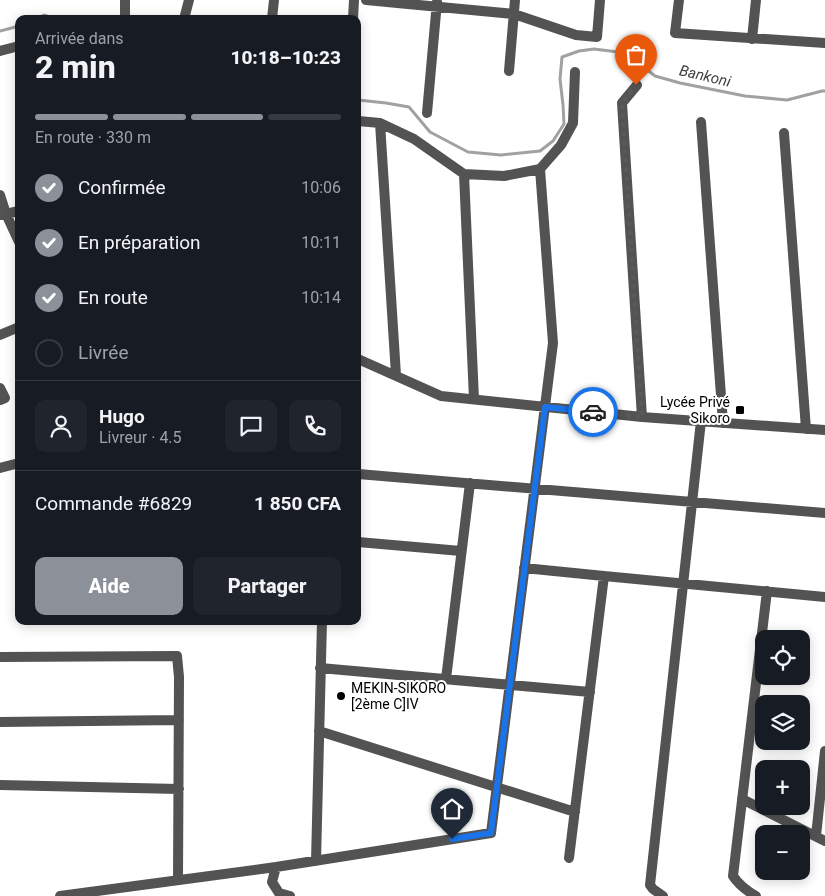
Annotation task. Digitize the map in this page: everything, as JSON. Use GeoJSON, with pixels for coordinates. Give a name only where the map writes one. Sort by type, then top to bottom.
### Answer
{"type":"FeatureCollection","features":[{"type":"Feature","properties":{"kind":"street"},"geometry":{"type":"LineString","coordinates":[[125,0],[125,15]]}},
{"type":"Feature","properties":{"kind":"street"},"geometry":{"type":"LineString","coordinates":[[185,15],[189,0]]}},
{"type":"Feature","properties":{"kind":"street"},"geometry":{"type":"LineString","coordinates":[[272,15],[274,0]]}},
{"type":"Feature","properties":{"kind":"street"},"geometry":{"type":"LineString","coordinates":[[353,15],[354,0]]}},
{"type":"Feature","properties":{"kind":"street"},"geometry":{"type":"LineString","coordinates":[[366,0],[437,3],[514,14],[576,35],[597,38],[600,0]]}},
{"type":"Feature","properties":{"kind":"street"},"geometry":{"type":"LineString","coordinates":[[509,71],[516,0]]}},
{"type":"Feature","properties":{"kind":"street"},"geometry":{"type":"LineString","coordinates":[[679,0],[675,33],[825,43]]}},
{"type":"Feature","properties":{"kind":"street"},"geometry":{"type":"LineString","coordinates":[[752,39],[756,0]]}},
{"type":"Feature","properties":{"kind":"street"},"geometry":{"type":"LineString","coordinates":[[427,113],[437,3]]}},
{"type":"Feature","properties":{"kind":"street"},"geometry":{"type":"LineString","coordinates":[[0,51],[15,47]]}},
{"type":"Feature","properties":{"kind":"street"},"geometry":{"type":"LineString","coordinates":[[361,121],[380,123],[414,139],[464,174],[504,176],[540,168],[561,145],[573,123],[575,72]]}},
{"type":"Feature","properties":{"kind":"street"},"geometry":{"type":"LineString","coordinates":[[636,85],[622,103],[642,417]]}},
{"type":"Feature","properties":{"kind":"street"},"geometry":{"type":"LineString","coordinates":[[701,122],[723,423]]}},
{"type":"Feature","properties":{"kind":"street"},"geometry":{"type":"LineString","coordinates":[[380,123],[396,375]]}},
{"type":"Feature","properties":{"kind":"street"},"geometry":{"type":"LineString","coordinates":[[784,133],[806,429]]}},
{"type":"Feature","properties":{"kind":"street"},"geometry":{"type":"LineString","coordinates":[[60,896],[276,867],[491,833],[553,343],[540,168]]}},
{"type":"Feature","properties":{"kind":"street"},"geometry":{"type":"LineString","coordinates":[[464,174],[474,400]]}},
{"type":"Feature","properties":{"kind":"street"},"geometry":{"type":"LineString","coordinates":[[0,195],[3,214],[15,235]]}},
{"type":"Feature","properties":{"kind":"street"},"geometry":{"type":"LineString","coordinates":[[0,335],[15,329]]}},
{"type":"Feature","properties":{"kind":"street"},"geometry":{"type":"LineString","coordinates":[[361,360],[441,396],[642,417],[825,430]]}},
{"type":"Feature","properties":{"kind":"street"},"geometry":{"type":"LineString","coordinates":[[0,388],[5,398],[0,400]]}},
{"type":"Feature","properties":{"kind":"street"},"geometry":{"type":"LineString","coordinates":[[663,896],[650,885],[701,421]]}},
{"type":"Feature","properties":{"kind":"street"},"geometry":{"type":"LineString","coordinates":[[0,468],[15,464]]}},
{"type":"Feature","properties":{"kind":"street"},"geometry":{"type":"LineString","coordinates":[[361,474],[825,513]]}},
{"type":"Feature","properties":{"kind":"street"},"geometry":{"type":"LineString","coordinates":[[446,679],[470,483]]}},
{"type":"Feature","properties":{"kind":"street"},"geometry":{"type":"LineString","coordinates":[[361,542],[462,552]]}},
{"type":"Feature","properties":{"kind":"street"},"geometry":{"type":"LineString","coordinates":[[524,568],[825,597]]}},
{"type":"Feature","properties":{"kind":"street"},"geometry":{"type":"LineString","coordinates":[[569,858],[604,576]]}},
{"type":"Feature","properties":{"kind":"street"},"geometry":{"type":"LineString","coordinates":[[756,896],[737,882],[733,876],[767,592]]}},
{"type":"Feature","properties":{"kind":"street"},"geometry":{"type":"LineString","coordinates":[[316,861],[322,625]]}},
{"type":"Feature","properties":{"kind":"street"},"geometry":{"type":"LineString","coordinates":[[0,657],[177,656],[179,677],[178,880]]}},
{"type":"Feature","properties":{"kind":"street"},"geometry":{"type":"LineString","coordinates":[[320,668],[590,692]]}},
{"type":"Feature","properties":{"kind":"street"},"geometry":{"type":"LineString","coordinates":[[0,722],[179,720]]}},
{"type":"Feature","properties":{"kind":"street"},"geometry":{"type":"LineString","coordinates":[[319,731],[575,812]]}},
{"type":"Feature","properties":{"kind":"street"},"geometry":{"type":"LineString","coordinates":[[742,799],[820,839],[825,751]]}},
{"type":"Feature","properties":{"kind":"street"},"geometry":{"type":"LineString","coordinates":[[0,785],[179,789]]}},
{"type":"Feature","properties":{"kind":"street"},"geometry":{"type":"LineString","coordinates":[[276,867],[272,882],[279,893],[290,896]]}},
{"type":"Feature","properties":{"kind":"waterway","name":"Bankoni"},"geometry":{"type":"LineString","coordinates":[[0,31],[15,27]]}},
{"type":"Feature","properties":{"kind":"waterway","name":"Bankoni"},"geometry":{"type":"LineString","coordinates":[[361,100],[409,107],[430,132],[468,152],[501,155],[540,151],[553,141],[564,124],[560,79],[562,57],[579,51],[594,49],[626,53],[655,76],[745,96],[787,100],[825,91]]}},
{"type":"Feature","properties":{"kind":"way so far"},"geometry":{"type":"LineString","coordinates":[[593,412],[642,417],[622,103],[636,85]]}},
{"type":"Feature","properties":{"kind":"place","name":"Lycée Privé Sikoro"},"geometry":{"type":"Point","coordinates":[740,410]}},
{"type":"Feature","properties":{"kind":"place","name":"MEKIN-SIKORO [2ème C]IV"},"geometry":{"type":"Point","coordinates":[341,696]}},
{"type":"Feature","properties":{"kind":"route"},"geometry":{"type":"LineString","coordinates":[[452,839],[491,833],[545,407],[593,412]]}}]}
